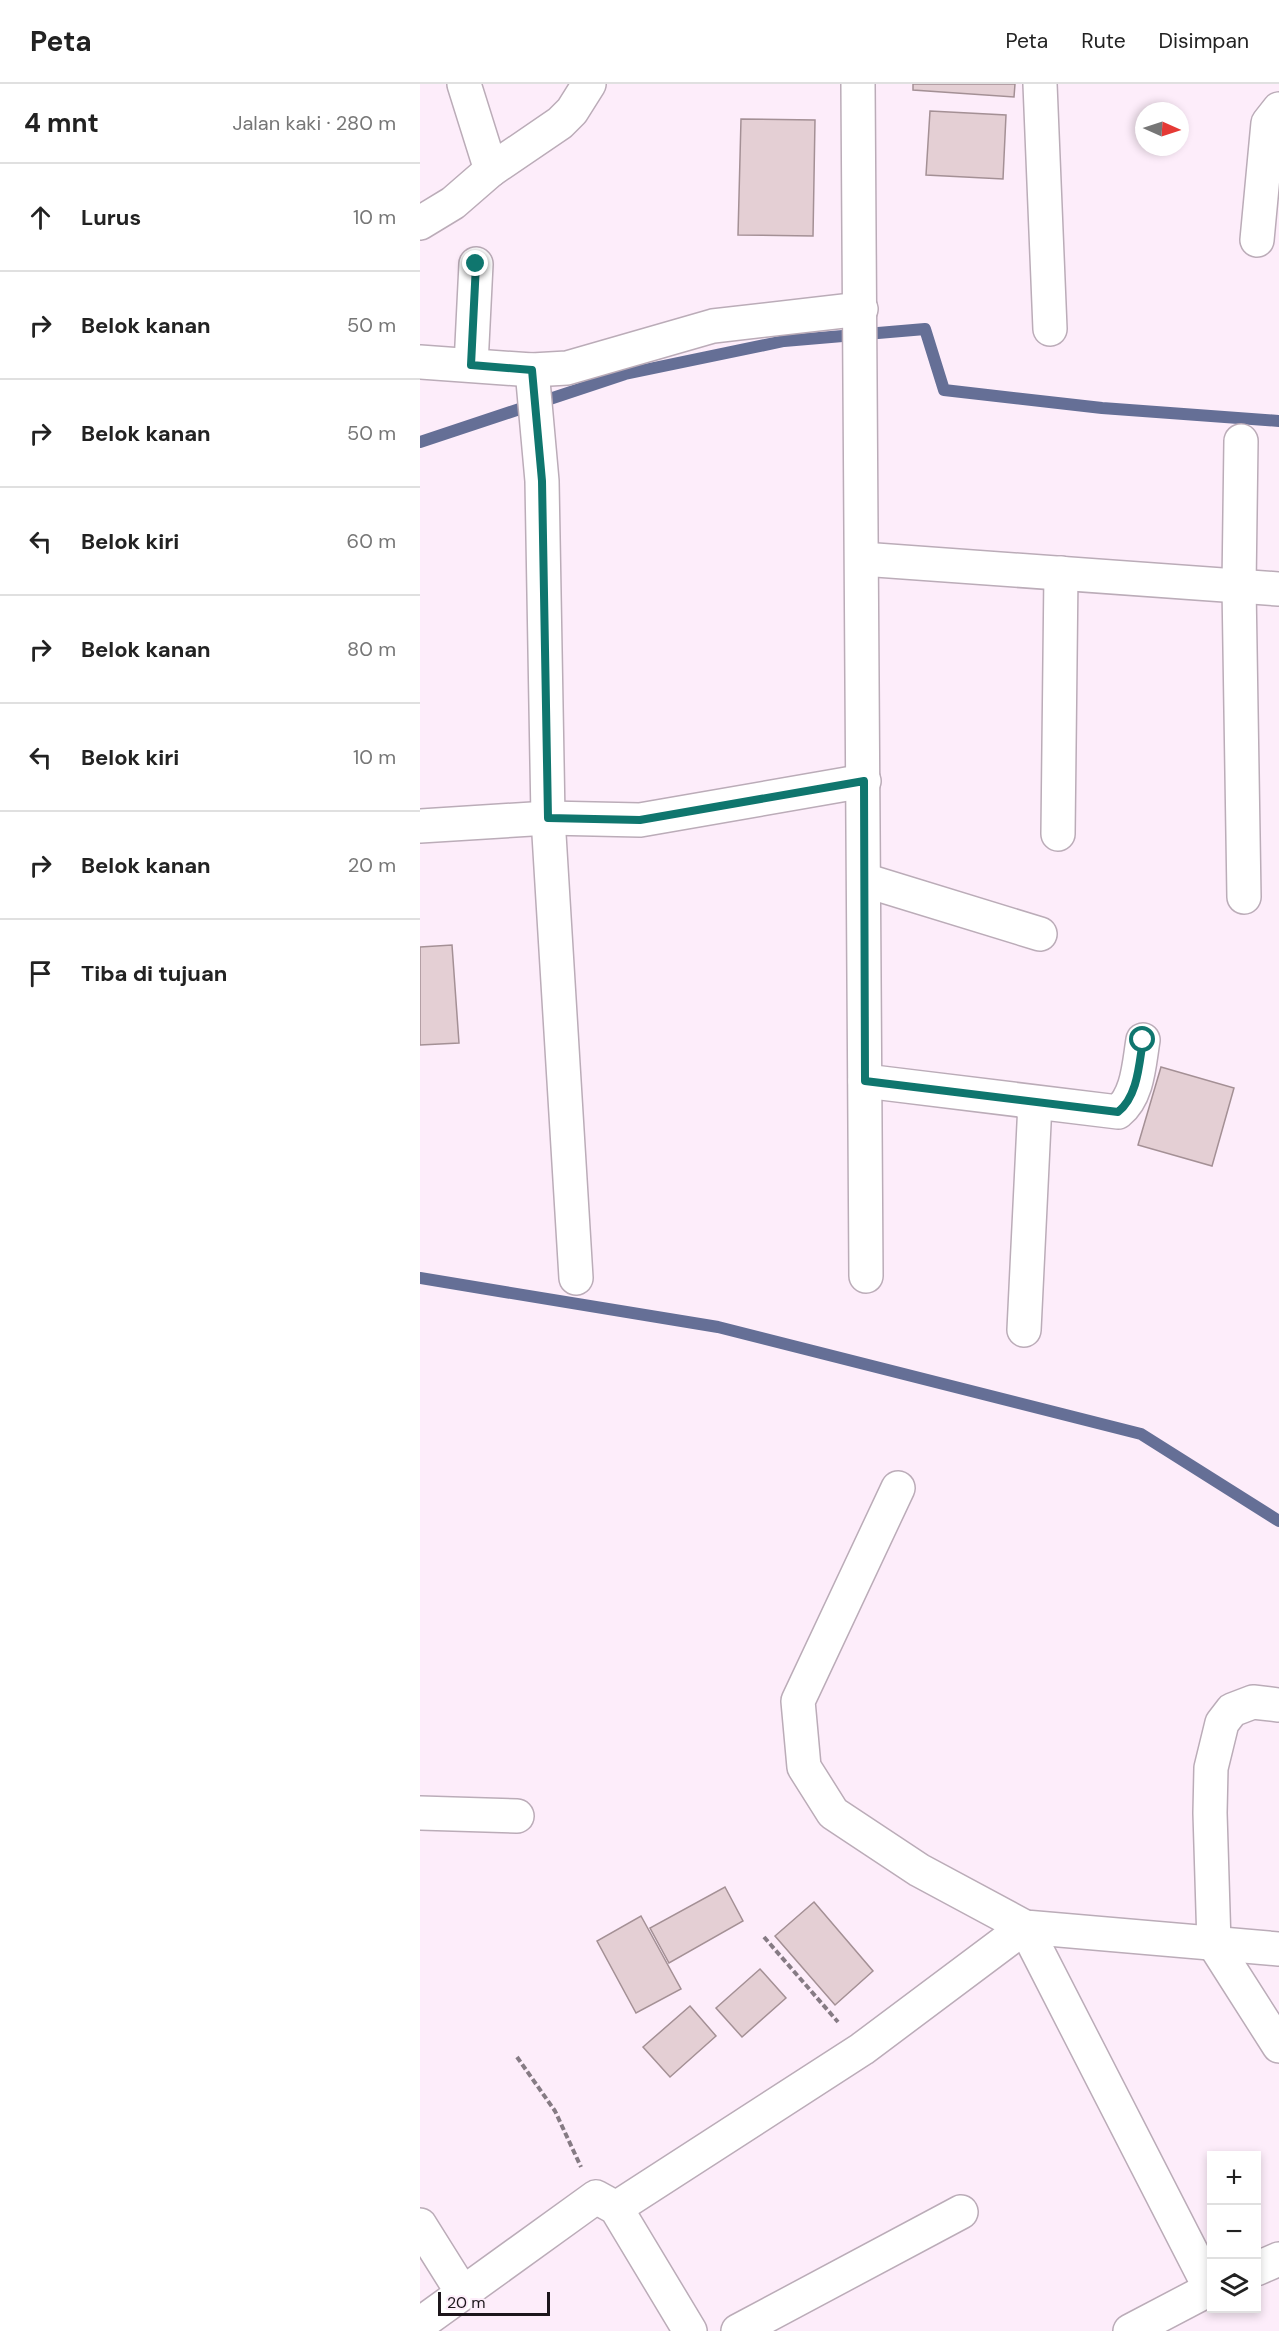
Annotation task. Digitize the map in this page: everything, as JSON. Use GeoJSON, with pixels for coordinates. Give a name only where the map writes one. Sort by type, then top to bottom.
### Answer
{"type":"FeatureCollection","features":[{"type":"Feature","properties":{"kind":"street"},"geometry":{"type":"LineString","coordinates":[[464,84],[491,170]]}},
{"type":"Feature","properties":{"kind":"street"},"geometry":{"type":"LineString","coordinates":[[420,224],[453,204],[491,170],[560,123],[572,111],[589,84]]}},
{"type":"Feature","properties":{"kind":"street"},"geometry":{"type":"LineString","coordinates":[[858,84],[866,1276]]}},
{"type":"Feature","properties":{"kind":"street"},"geometry":{"type":"LineString","coordinates":[[1040,84],[1050,329]]}},
{"type":"Feature","properties":{"kind":"street"},"geometry":{"type":"LineString","coordinates":[[1257,240],[1268,123],[1279,109]]}},
{"type":"Feature","properties":{"kind":"street"},"geometry":{"type":"LineString","coordinates":[[471,365],[476,264]]}},
{"type":"Feature","properties":{"kind":"street"},"geometry":{"type":"LineString","coordinates":[[420,363],[471,365],[533,382],[567,368],[713,326],[861,314]]}},
{"type":"Feature","properties":{"kind":"street"},"geometry":{"type":"LineString","coordinates":[[533,382],[540,444],[548,818],[576,1278]]}},
{"type":"Feature","properties":{"kind":"street"},"geometry":{"type":"LineString","coordinates":[[1241,441],[1239,586],[1244,897]]}},
{"type":"Feature","properties":{"kind":"street"},"geometry":{"type":"LineString","coordinates":[[862,559],[1279,589]]}},
{"type":"Feature","properties":{"kind":"street"},"geometry":{"type":"LineString","coordinates":[[1058,834],[1061,573]]}},
{"type":"Feature","properties":{"kind":"street"},"geometry":{"type":"LineString","coordinates":[[420,826],[548,818],[640,820],[864,781]]}},
{"type":"Feature","properties":{"kind":"street"},"geometry":{"type":"LineString","coordinates":[[864,880],[1040,934]]}},
{"type":"Feature","properties":{"kind":"street"},"geometry":{"type":"LineString","coordinates":[[865,1081],[1118,1112],[1126,1105],[1133,1089],[1143,1040]]}},
{"type":"Feature","properties":{"kind":"street"},"geometry":{"type":"LineString","coordinates":[[1024,1330],[1035,1103]]}},
{"type":"Feature","properties":{"kind":"street"},"geometry":{"type":"LineString","coordinates":[[898,1488],[798,1701],[804,1767],[832,1813],[919,1870],[1025,1927],[1279,1949]]}},
{"type":"Feature","properties":{"kind":"street"},"geometry":{"type":"LineString","coordinates":[[1279,1705],[1253,1702],[1232,1710],[1222,1723],[1210,1768],[1214,1944],[1279,2046]]}},
{"type":"Feature","properties":{"kind":"street"},"geometry":{"type":"LineString","coordinates":[[420,1812],[517,1816]]}},
{"type":"Feature","properties":{"kind":"street"},"geometry":{"type":"LineString","coordinates":[[420,2324],[462,2292],[605,2203],[862,2049],[1025,1927]]}},
{"type":"Feature","properties":{"kind":"street"},"geometry":{"type":"LineString","coordinates":[[1025,1927],[1207,2280]]}},
{"type":"Feature","properties":{"kind":"street"},"geometry":{"type":"LineString","coordinates":[[605,2203],[690,2331]]}},
{"type":"Feature","properties":{"kind":"street"},"geometry":{"type":"LineString","coordinates":[[738,2331],[961,2211]]}},
{"type":"Feature","properties":{"kind":"street"},"geometry":{"type":"LineString","coordinates":[[420,2225],[462,2292]]}},
{"type":"Feature","properties":{"kind":"street"},"geometry":{"type":"LineString","coordinates":[[1261,2267],[1279,2259]]}},
{"type":"Feature","properties":{"kind":"street"},"geometry":{"type":"LineString","coordinates":[[1130,2331],[1207,2290]]}},
{"type":"Feature","properties":{"kind":"path"},"geometry":{"type":"LineString","coordinates":[[764,1937],[862,2049]]}},
{"type":"Feature","properties":{"kind":"path"},"geometry":{"type":"LineString","coordinates":[[517,2057],[555,2111],[605,2203]]}},
{"type":"Feature","properties":{"kind":"building"},"geometry":{"type":"Polygon","coordinates":[[[913,84],[1015,84],[1014,97],[913,90],[913,84]]]}},
{"type":"Feature","properties":{"kind":"building"},"geometry":{"type":"Polygon","coordinates":[[[930,111],[1006,115],[1003,179],[926,175],[930,111]]]}},
{"type":"Feature","properties":{"kind":"building"},"geometry":{"type":"Polygon","coordinates":[[[741,119],[815,120],[813,236],[738,235],[741,119]]]}},
{"type":"Feature","properties":{"kind":"building"},"geometry":{"type":"Polygon","coordinates":[[[452,945],[459,1043],[420,1045],[420,947],[452,945]]]}},
{"type":"Feature","properties":{"kind":"building"},"geometry":{"type":"Polygon","coordinates":[[[1161,1067],[1234,1088],[1212,1166],[1138,1145],[1161,1067]]]}},
{"type":"Feature","properties":{"kind":"building"},"geometry":{"type":"Polygon","coordinates":[[[725,1887],[743,1921],[669,1963],[650,1928],[725,1887]]]}},
{"type":"Feature","properties":{"kind":"building"},"geometry":{"type":"Polygon","coordinates":[[[814,1902],[873,1971],[835,2005],[775,1936],[814,1902]]]}},
{"type":"Feature","properties":{"kind":"building"},"geometry":{"type":"Polygon","coordinates":[[[641,1916],[681,1989],[636,2013],[597,1941],[641,1916]]]}},
{"type":"Feature","properties":{"kind":"building"},"geometry":{"type":"Polygon","coordinates":[[[760,1969],[786,1998],[742,2037],[716,2008],[760,1969]]]}},
{"type":"Feature","properties":{"kind":"building"},"geometry":{"type":"Polygon","coordinates":[[[690,2006],[716,2036],[670,2077],[643,2047],[690,2006]]]}},
{"type":"Feature","properties":{"kind":"waterway"},"geometry":{"type":"LineString","coordinates":[[420,442],[625,374],[784,341],[925,329],[944,390],[1102,408],[1279,421]]}},
{"type":"Feature","properties":{"kind":"waterway"},"geometry":{"type":"LineString","coordinates":[[420,1278],[718,1327],[1141,1434],[1279,1521]]}},
{"type":"Feature","properties":{"kind":"route"},"geometry":{"type":"LineString","coordinates":[[476,264],[471,365],[532,370],[535,393],[542,481],[548,818],[640,820],[864,781],[865,1081],[1102,1112],[1118,1112],[1126,1105],[1133,1089],[1143,1040]]}}]}
